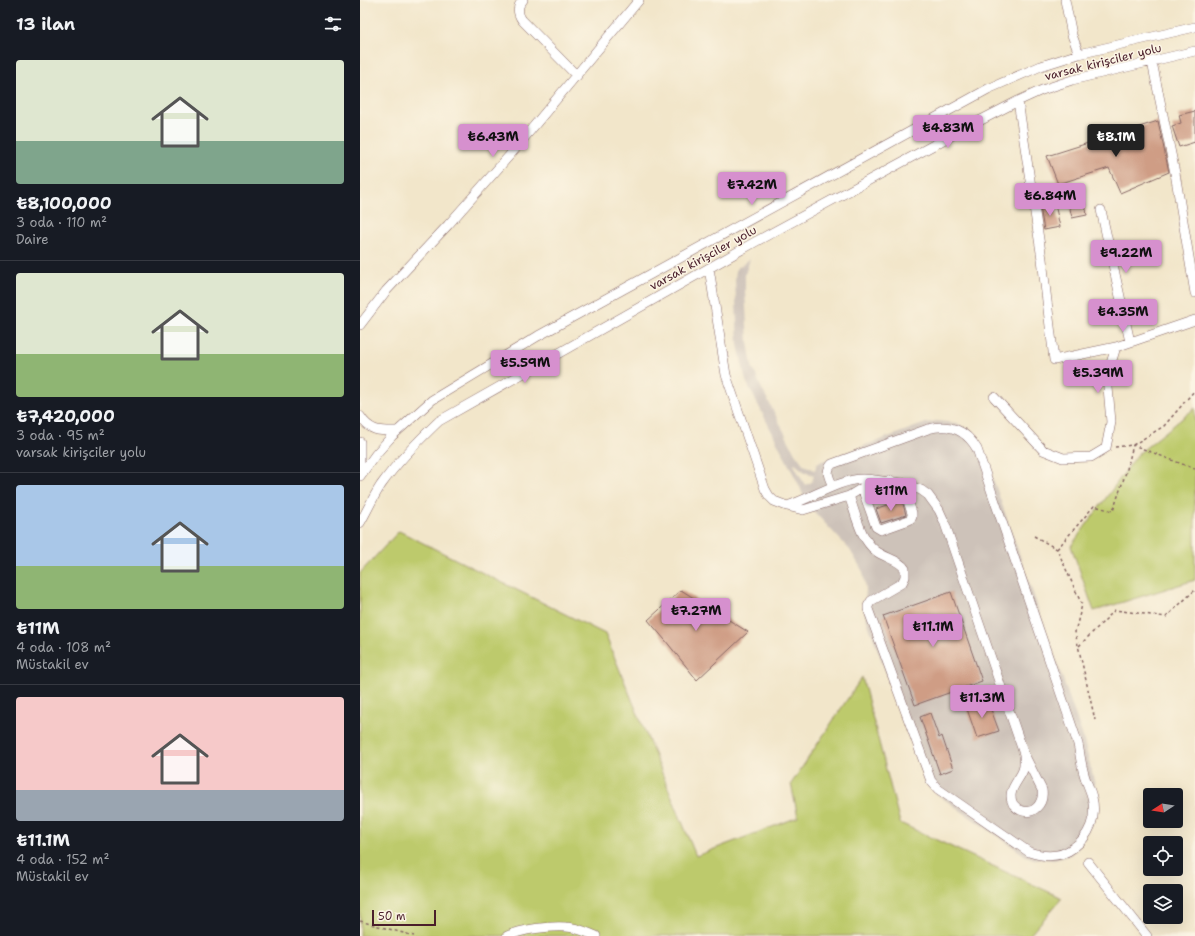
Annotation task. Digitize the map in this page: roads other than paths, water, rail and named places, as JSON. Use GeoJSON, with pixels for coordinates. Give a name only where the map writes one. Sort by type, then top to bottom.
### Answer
{"type":"FeatureCollection","features":[{"type":"Feature","properties":{"kind":"street"},"geometry":{"type":"LineString","coordinates":[[523,0],[518,9],[518,13],[522,20],[577,76]]}},
{"type":"Feature","properties":{"kind":"street"},"geometry":{"type":"LineString","coordinates":[[360,325],[386,291],[454,219],[509,156],[639,0]]}},
{"type":"Feature","properties":{"kind":"street"},"geometry":{"type":"LineString","coordinates":[[1065,0],[1072,35],[1080,54]]}},
{"type":"Feature","properties":{"kind":"street","name":"varsak kirişciler yolu"},"geometry":{"type":"LineString","coordinates":[[360,476],[376,454],[397,431],[432,400],[538,336],[988,89],[1041,66],[1080,54],[1195,27]]}},
{"type":"Feature","properties":{"kind":"street","name":"varsak kirişciler yolu"},"geometry":{"type":"LineString","coordinates":[[360,523],[381,486],[395,467],[409,450],[439,421],[709,268],[947,138],[1042,90],[1072,80],[1195,51]]}},
{"type":"Feature","properties":{"kind":"street"},"geometry":{"type":"LineString","coordinates":[[1152,62],[1175,173],[1195,293]]}},
{"type":"Feature","properties":{"kind":"street"},"geometry":{"type":"LineString","coordinates":[[1018,101],[1042,259],[1054,360],[1116,347],[1195,320]]}},
{"type":"Feature","properties":{"kind":"street"},"geometry":{"type":"LineString","coordinates":[[1101,210],[1130,342]]}},
{"type":"Feature","properties":{"kind":"street"},"geometry":{"type":"LineString","coordinates":[[709,268],[726,375],[765,489],[769,496],[774,501],[787,506],[799,509],[808,509],[849,496],[862,488],[887,482]]}},
{"type":"Feature","properties":{"kind":"street"},"geometry":{"type":"LineString","coordinates":[[994,398],[1043,450],[1064,458],[1091,457],[1106,448],[1111,422],[1107,376],[1116,347]]}},
{"type":"Feature","properties":{"kind":"street"},"geometry":{"type":"LineString","coordinates":[[360,416],[370,428],[379,431],[397,431]]}},
{"type":"Feature","properties":{"kind":"street"},"geometry":{"type":"LineString","coordinates":[[833,486],[828,475],[828,470],[832,464],[928,429],[940,426],[952,427],[962,432],[973,442],[977,449],[1078,744],[1084,774],[1092,796],[1094,813],[1090,828],[1081,841],[1070,850],[1050,856],[1036,855],[1029,852],[938,789],[931,781],[868,609],[871,601],[902,583],[905,577],[905,569],[900,563],[876,551],[867,541],[849,496]]}},
{"type":"Feature","properties":{"kind":"street"},"geometry":{"type":"LineString","coordinates":[[360,442],[360,468]]}},
{"type":"Feature","properties":{"kind":"street"},"geometry":{"type":"LineString","coordinates":[[787,506],[802,501],[833,486],[863,479],[902,483],[921,490],[934,502],[939,510],[1024,754],[1043,796],[1037,808],[1026,811],[1017,808],[1012,801],[1011,795],[1013,787],[1024,768],[1024,754]]}},
{"type":"Feature","properties":{"kind":"street"},"geometry":{"type":"LineString","coordinates":[[862,488],[876,527],[881,530],[909,520],[912,517],[902,483]]}},
{"type":"Feature","properties":{"kind":"street"},"geometry":{"type":"LineString","coordinates":[[1088,862],[1147,936]]}},
{"type":"Feature","properties":{"kind":"street"},"geometry":{"type":"LineString","coordinates":[[507,936],[519,932],[566,927],[578,929],[596,936]]}}]}
